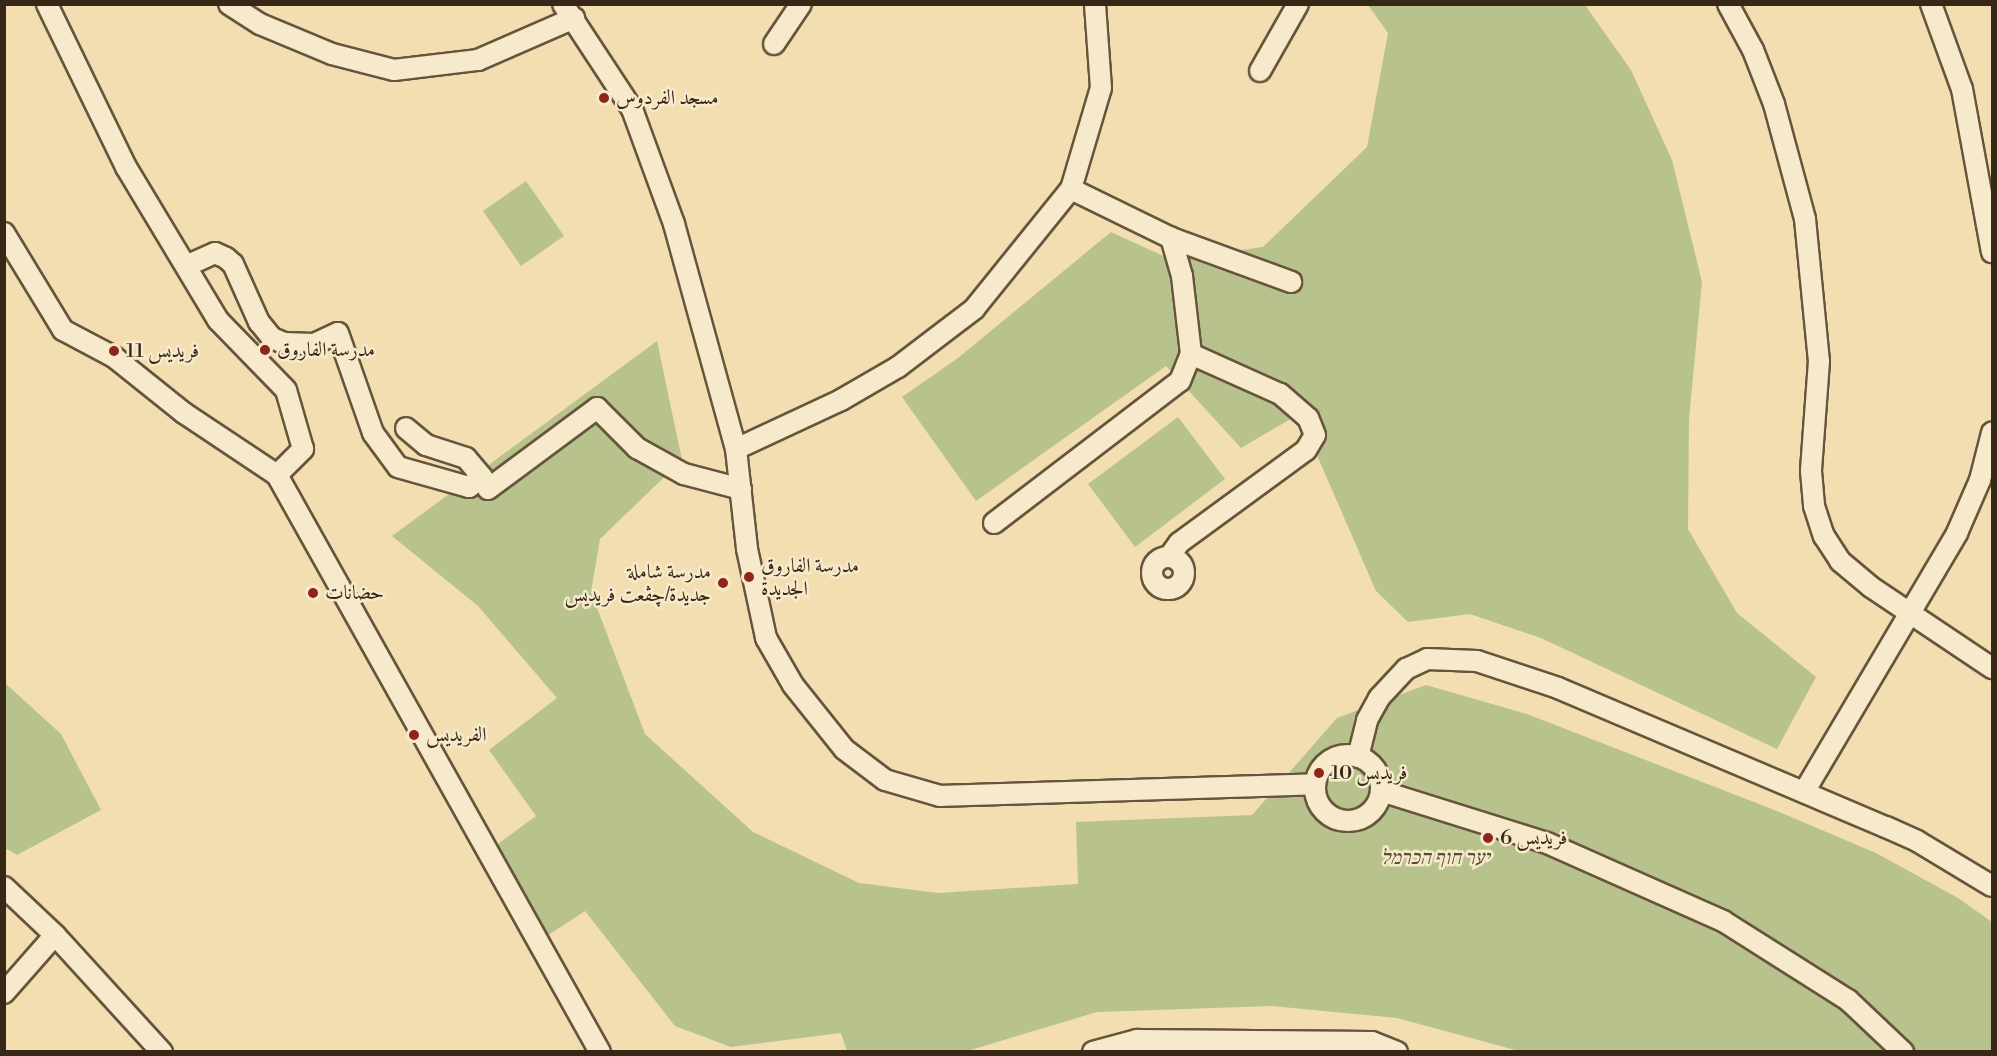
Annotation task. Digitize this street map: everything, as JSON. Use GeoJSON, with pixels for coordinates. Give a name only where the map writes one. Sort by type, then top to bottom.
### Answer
{"type":"FeatureCollection","features":[{"type":"Feature","properties":{"kind":"street"},"geometry":{"type":"LineString","coordinates":[[47,4],[126,167],[218,320],[286,390],[303,449],[277,475]]}},
{"type":"Feature","properties":{"kind":"street"},"geometry":{"type":"LineString","coordinates":[[229,4],[260,24],[332,54],[394,70],[478,60],[568,11],[632,109],[674,224],[736,449],[747,549],[766,638],[793,685],[844,749],[885,780],[940,796],[1316,784]]}},
{"type":"Feature","properties":{"kind":"street"},"geometry":{"type":"LineString","coordinates":[[774,44],[801,4]]}},
{"type":"Feature","properties":{"kind":"street"},"geometry":{"type":"LineString","coordinates":[[736,449],[860,389],[898,367],[974,309],[1071,189],[1101,88],[1095,4]]}},
{"type":"Feature","properties":{"kind":"street"},"geometry":{"type":"LineString","coordinates":[[1260,71],[1298,4]]}},
{"type":"Feature","properties":{"kind":"street"},"geometry":{"type":"LineString","coordinates":[[1728,4],[1753,50],[1774,104],[1805,219],[1819,361],[1811,471],[1814,506],[1824,536],[1840,561],[1992,668]]}},
{"type":"Feature","properties":{"kind":"street"},"geometry":{"type":"LineString","coordinates":[[1930,4],[1962,89],[1992,252]]}},
{"type":"Feature","properties":{"kind":"street"},"geometry":{"type":"LineString","coordinates":[[1071,189],[1171,238],[1291,282]]}},
{"type":"Feature","properties":{"kind":"street"},"geometry":{"type":"LineString","coordinates":[[4,233],[63,330],[114,357],[184,414],[277,475],[600,1052]]}},
{"type":"Feature","properties":{"kind":"street"},"geometry":{"type":"LineString","coordinates":[[994,523],[1180,381],[1191,354],[1182,276],[1171,238]]}},
{"type":"Feature","properties":{"kind":"street"},"geometry":{"type":"LineString","coordinates":[[186,266],[215,253],[226,258],[233,264],[259,322],[272,338],[284,343],[314,344],[338,333],[373,434],[389,459],[410,473],[448,484],[469,487],[482,477]]}},
{"type":"Feature","properties":{"kind":"street"},"geometry":{"type":"LineString","coordinates":[[1169,557],[1179,543],[1306,450],[1315,435],[1308,418],[1280,394],[1191,354]]}},
{"type":"Feature","properties":{"kind":"street"},"geometry":{"type":"LineString","coordinates":[[406,428],[426,445],[466,458],[482,477],[488,489],[597,408],[637,448],[684,474],[741,489]]}},
{"type":"Feature","properties":{"kind":"street"},"geometry":{"type":"LineString","coordinates":[[1804,792],[1957,533],[1980,480],[1992,433]]}},
{"type":"Feature","properties":{"kind":"street"},"geometry":{"type":"LineString","coordinates":[[1358,757],[1367,720],[1389,683],[1426,659],[1448,657],[1518,673],[1804,792],[1917,841],[1992,886]]}},
{"type":"Feature","properties":{"kind":"street"},"geometry":{"type":"LineString","coordinates":[[1346,755],[1358,757],[1376,770],[1381,791],[1372,810],[1354,820],[1334,818],[1319,804],[1316,784],[1326,764],[1346,755]]}},
{"type":"Feature","properties":{"kind":"street"},"geometry":{"type":"LineString","coordinates":[[1381,791],[1547,843],[1723,921],[1848,1000],[1903,1052]]}},
{"type":"Feature","properties":{"kind":"street"},"geometry":{"type":"LineString","coordinates":[[4,887],[55,935],[161,1051]]}},
{"type":"Feature","properties":{"kind":"street"},"geometry":{"type":"LineString","coordinates":[[4,993],[55,935]]}},
{"type":"Feature","properties":{"kind":"street"},"geometry":{"type":"LineString","coordinates":[[1093,1052],[1137,1040],[1372,1042],[1397,1052]]}},
{"type":"Feature","properties":{"kind":"green space"},"geometry":{"type":"Polygon","coordinates":[[[1368,5],[1585,5],[1631,70],[1672,160],[1702,282],[1689,419],[1688,529],[1737,613],[1816,677],[1777,749],[1541,638],[1470,614],[1408,622],[1376,591],[1299,414],[1241,448],[1166,366],[976,501],[902,397],[958,358],[1111,232],[1172,260],[1263,247],[1367,147],[1388,33],[1368,5]]]}},
{"type":"Feature","properties":{"kind":"green space"},"geometry":{"type":"Polygon","coordinates":[[[526,181],[564,236],[521,266],[483,211],[526,181]]]}},
{"type":"Feature","properties":{"kind":"green space","name":"יער חוף הכרמל"},"geometry":{"type":"Polygon","coordinates":[[[657,341],[682,460],[600,539],[591,592],[645,734],[753,832],[859,883],[938,893],[1078,884],[1076,822],[1252,815],[1337,718],[1426,685],[1527,714],[1777,811],[1876,853],[1958,898],[1992,922],[1992,1051],[1519,1051],[1397,1018],[1272,1006],[1097,1012],[967,1051],[847,1051],[841,1033],[731,1047],[675,1026],[585,911],[536,943],[487,852],[536,816],[489,750],[557,698],[478,606],[392,536],[657,341]]]}},
{"type":"Feature","properties":{"kind":"green space"},"geometry":{"type":"Polygon","coordinates":[[[1178,417],[1225,479],[1135,547],[1088,484],[1178,417]]]}},
{"type":"Feature","properties":{"kind":"green space"},"geometry":{"type":"Polygon","coordinates":[[[5,683],[61,734],[101,810],[17,855],[5,848],[5,683]]]}},
{"type":"Feature","properties":{"kind":"place","name":"مسجد الفردوس"},"geometry":{"type":"Point","coordinates":[604,98]}},
{"type":"Feature","properties":{"kind":"place","name":"مدرسة الفاروق"},"geometry":{"type":"Point","coordinates":[265,350]}},
{"type":"Feature","properties":{"kind":"place","name":"فريديس 11"},"geometry":{"type":"Point","coordinates":[114,351]}},
{"type":"Feature","properties":{"kind":"place","name":"مدرسة الفاروق الجديدة"},"geometry":{"type":"Point","coordinates":[749,577]}},
{"type":"Feature","properties":{"kind":"place","name":"مدرسة شاملة جديدة/چڤعت فريديس"},"geometry":{"type":"Point","coordinates":[723,583]}},
{"type":"Feature","properties":{"kind":"place","name":"حضانات"},"geometry":{"type":"Point","coordinates":[313,593]}},
{"type":"Feature","properties":{"kind":"place","name":"الفريديس"},"geometry":{"type":"Point","coordinates":[414,735]}},
{"type":"Feature","properties":{"kind":"place","name":"فريديس 10"},"geometry":{"type":"Point","coordinates":[1319,773]}},
{"type":"Feature","properties":{"kind":"place","name":"فريديس 6"},"geometry":{"type":"Point","coordinates":[1488,838]}}]}
